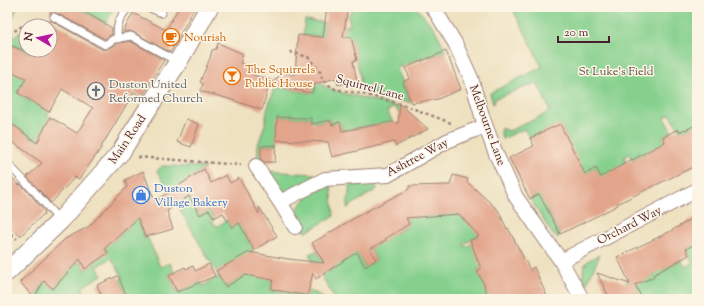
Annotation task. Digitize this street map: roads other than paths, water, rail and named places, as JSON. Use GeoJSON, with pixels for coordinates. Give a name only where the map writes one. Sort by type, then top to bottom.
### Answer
{"type":"FeatureCollection","features":[{"type":"Feature","properties":{"kind":"street","name":"Main Road"},"geometry":{"type":"LineString","coordinates":[[7,272],[60,221],[121,152],[178,62],[209,7]]}},
{"type":"Feature","properties":{"kind":"street","name":"Melbourne Lane"},"geometry":{"type":"LineString","coordinates":[[432,7],[455,43],[465,64],[471,78],[485,126],[516,197],[560,261],[582,299]]}},
{"type":"Feature","properties":{"kind":"street","name":"Ashtree Way"},"geometry":{"type":"LineString","coordinates":[[280,202],[325,179],[388,176],[447,141],[485,126]]}},
{"type":"Feature","properties":{"kind":"street"},"geometry":{"type":"LineString","coordinates":[[256,166],[295,226]]}},
{"type":"Feature","properties":{"kind":"street","name":"Orchard Way"},"geometry":{"type":"LineString","coordinates":[[560,261],[697,190]]}},
{"type":"Feature","properties":{"kind":"lane"},"geometry":{"type":"LineString","coordinates":[[118,39],[118,23],[123,13],[129,7]]}},
{"type":"Feature","properties":{"kind":"lane"},"geometry":{"type":"LineString","coordinates":[[148,7],[162,13]]}},
{"type":"Feature","properties":{"kind":"lane"},"geometry":{"type":"LineString","coordinates":[[54,17],[105,45],[114,39],[130,36],[178,62]]}},
{"type":"Feature","properties":{"kind":"lane"},"geometry":{"type":"LineString","coordinates":[[7,163],[60,221]]}},
{"type":"Feature","properties":{"kind":"place","name":"Nourish"},"geometry":{"type":"Point","coordinates":[171,37]}},
{"type":"Feature","properties":{"kind":"place","name":"The Squirrels Public House"},"geometry":{"type":"Point","coordinates":[232,76]}},
{"type":"Feature","properties":{"kind":"place","name":"Duston United Reformed Church"},"geometry":{"type":"Point","coordinates":[96,91]}},
{"type":"Feature","properties":{"kind":"place","name":"Duston Village Bakery"},"geometry":{"type":"Point","coordinates":[141,195]}},
{"type":"Feature","properties":{"kind":"park label","name":"St Luke's Field"},"geometry":{"type":"Point","coordinates":[616,71]}}]}
